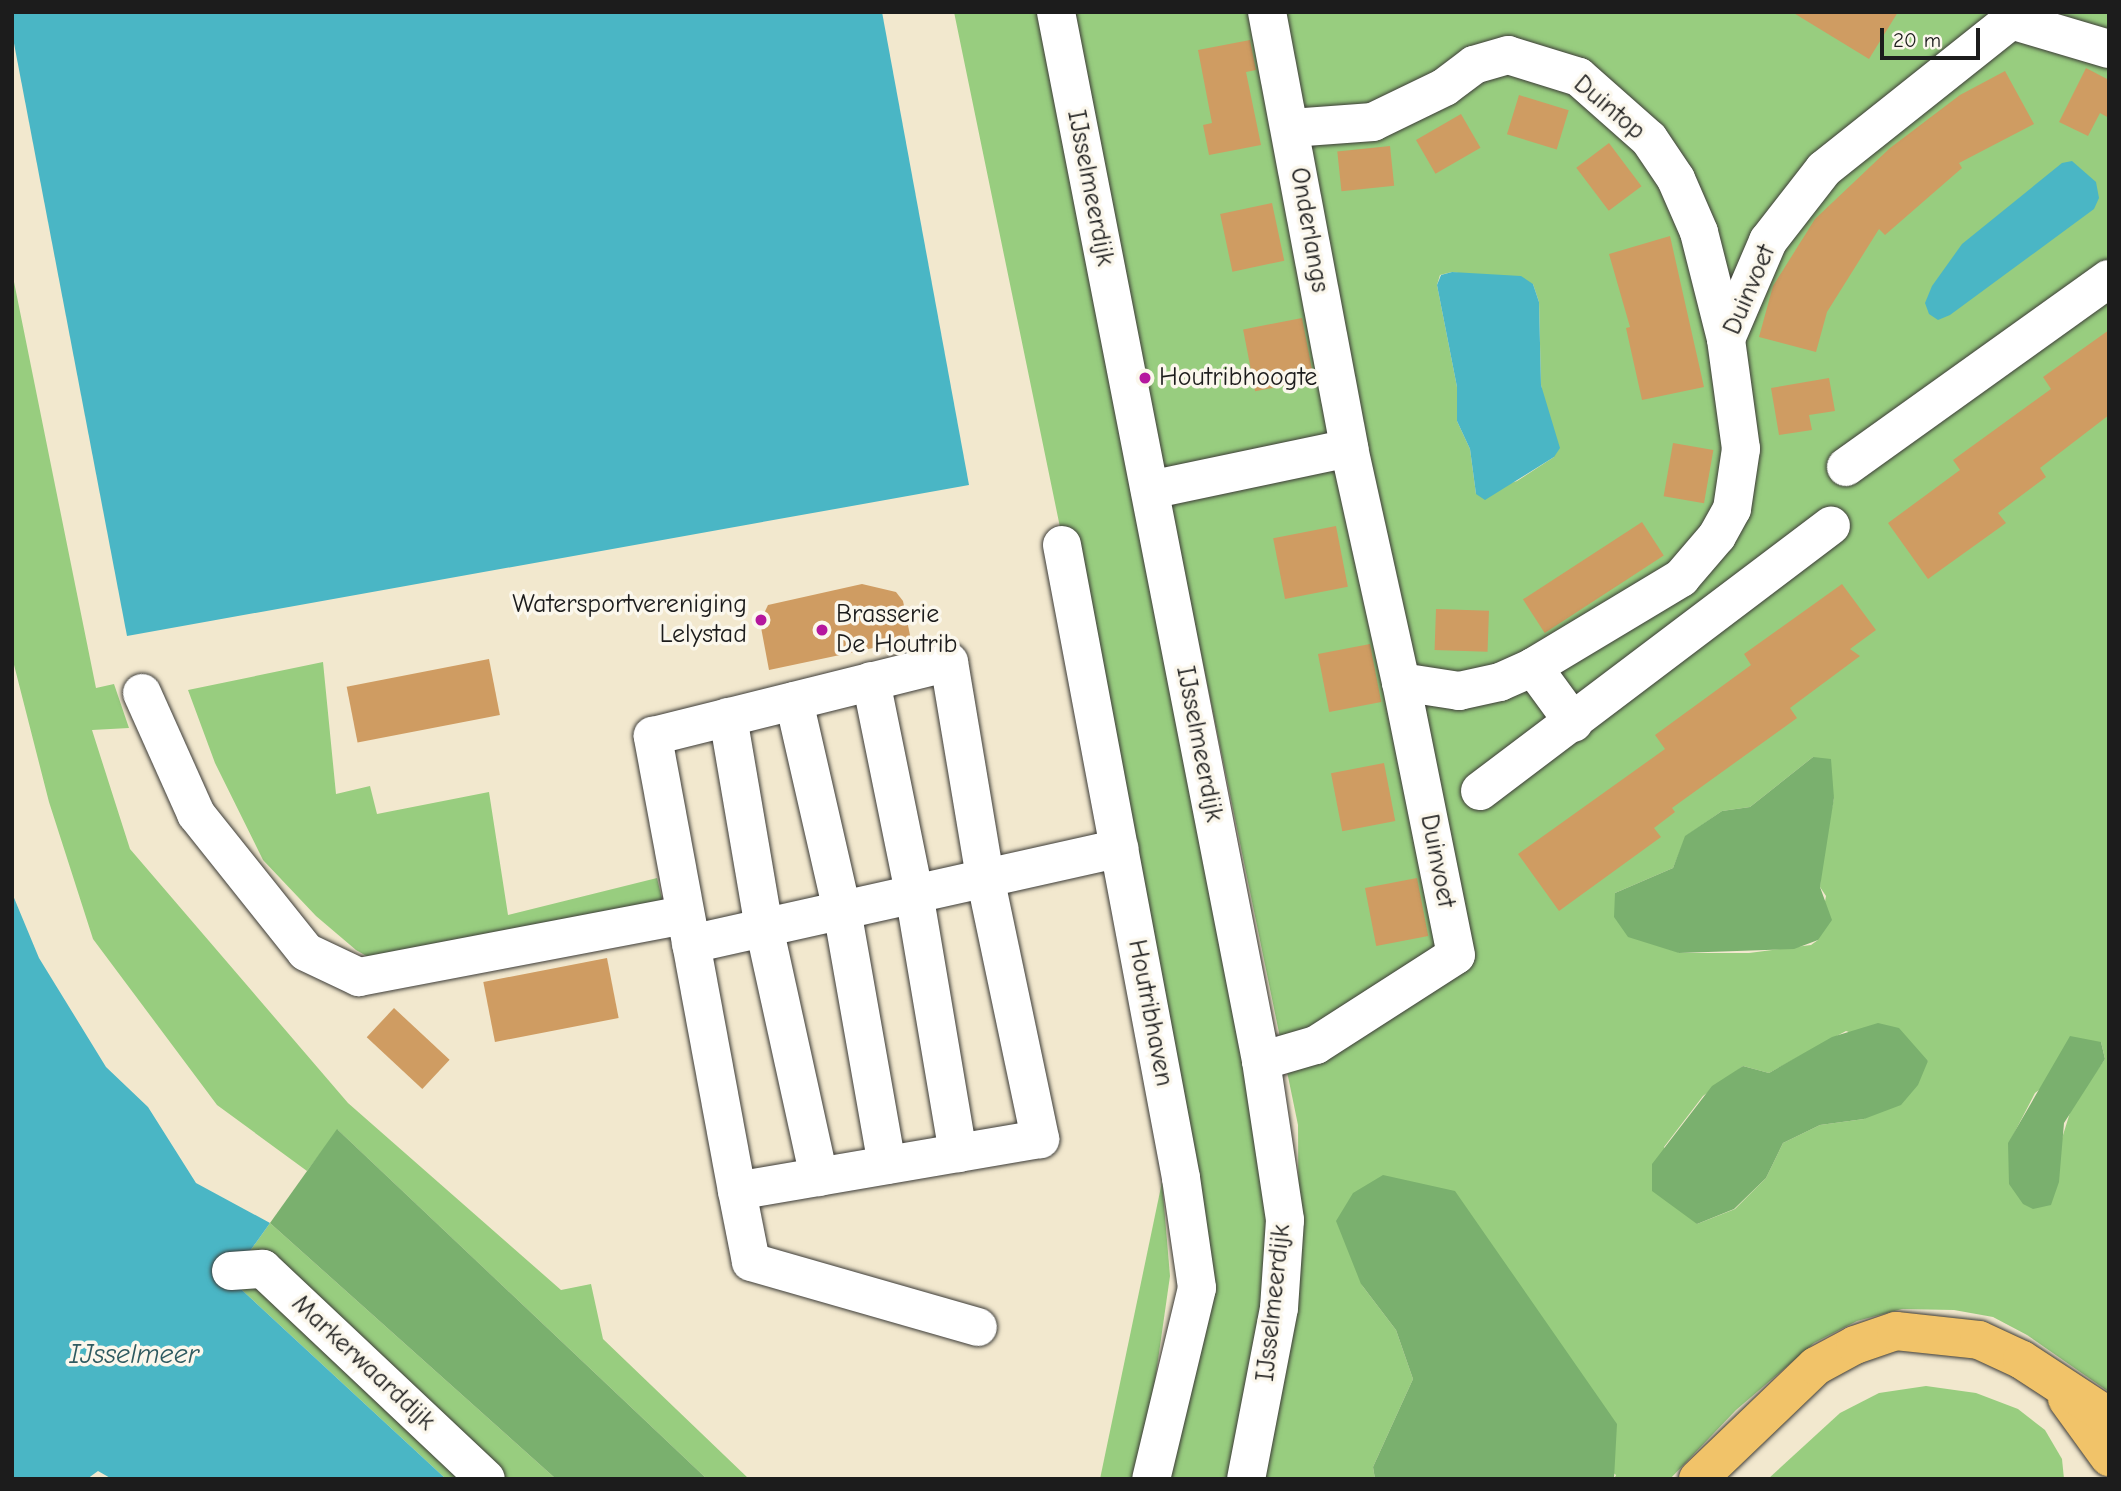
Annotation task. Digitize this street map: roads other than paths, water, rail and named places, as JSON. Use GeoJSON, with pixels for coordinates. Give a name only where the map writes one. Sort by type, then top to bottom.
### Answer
{"type":"FeatureCollection","features":[{"type":"Feature","properties":{"kind":"main road"},"geometry":{"type":"LineString","coordinates":[[1698,1479],[1816,1366],[1855,1345],[1896,1331],[1979,1340],[2022,1360],[2058,1387],[2109,1417]]}},
{"type":"Feature","properties":{"kind":"main road"},"geometry":{"type":"LineString","coordinates":[[2058,1387],[2109,1457]]}},
{"type":"Feature","properties":{"kind":"street","name":"IJsselmeerdijk"},"geometry":{"type":"LineString","coordinates":[[1055,12],[1261,1061],[1285,1220],[1279,1308],[1246,1479]]}},
{"type":"Feature","properties":{"kind":"street","name":"Onderlangs"},"geometry":{"type":"LineString","coordinates":[[1267,12],[1291,128],[1349,448],[1401,682]]}},
{"type":"Feature","properties":{"kind":"street","name":"Duinvoet"},"geometry":{"type":"LineString","coordinates":[[1261,1061],[1316,1045],[1456,955],[1401,682],[1459,691],[1500,682],[1533,667],[1681,578],[1717,536],[1732,509],[1741,449],[1726,339],[1768,241],[1824,169],[2003,16],[2109,49]]}},
{"type":"Feature","properties":{"kind":"street","name":"Duintop"},"geometry":{"type":"LineString","coordinates":[[1291,128],[1373,122],[1445,87],[1474,65],[1508,55],[1579,77],[1649,139],[1676,179],[1699,232],[1726,339]]}},
{"type":"Feature","properties":{"kind":"street"},"geometry":{"type":"LineString","coordinates":[[1846,467],[2109,279]]}},
{"type":"Feature","properties":{"kind":"street"},"geometry":{"type":"LineString","coordinates":[[1150,490],[1349,448]]}},
{"type":"Feature","properties":{"kind":"street"},"geometry":{"type":"LineString","coordinates":[[1480,792],[1831,526]]}},
{"type":"Feature","properties":{"kind":"street","name":"Houtribhaven"},"geometry":{"type":"LineString","coordinates":[[1062,545],[1197,1288],[1151,1479]]}},
{"type":"Feature","properties":{"kind":"street"},"geometry":{"type":"LineString","coordinates":[[737,1191],[1040,1139],[985,877],[949,662],[653,736],[688,929],[737,1191],[751,1262],[978,1327]]}},
{"type":"Feature","properties":{"kind":"street"},"geometry":{"type":"LineString","coordinates":[[1533,667],[1574,723]]}},
{"type":"Feature","properties":{"kind":"street"},"geometry":{"type":"LineString","coordinates":[[871,681],[914,893],[958,1153]]}},
{"type":"Feature","properties":{"kind":"street"},"geometry":{"type":"LineString","coordinates":[[142,692],[195,814],[306,952],[359,977],[688,929],[764,928],[1119,848]]}},
{"type":"Feature","properties":{"kind":"street"},"geometry":{"type":"LineString","coordinates":[[794,701],[842,910],[887,1165]]}},
{"type":"Feature","properties":{"kind":"street"},"geometry":{"type":"LineString","coordinates":[[728,717],[764,928],[819,1177]]}},
{"type":"Feature","properties":{"kind":"street","name":"Markerwaarddijk"},"geometry":{"type":"LineString","coordinates":[[231,1271],[263,1269],[486,1479]]}},
{"type":"Feature","properties":{"kind":"water"},"geometry":{"type":"Polygon","coordinates":[[[12,12],[882,12],[969,485],[127,636],[12,33],[12,12]]]}},
{"type":"Feature","properties":{"kind":"water"},"geometry":{"type":"Polygon","coordinates":[[[2072,161],[2096,182],[2099,198],[2094,209],[1950,315],[1938,320],[1929,314],[1925,303],[1932,286],[1962,244],[2062,163],[2072,161]]]}},
{"type":"Feature","properties":{"kind":"water"},"geometry":{"type":"Polygon","coordinates":[[[1452,272],[1521,276],[1533,284],[1539,302],[1541,385],[1560,448],[1554,457],[1485,500],[1476,494],[1470,449],[1457,421],[1457,387],[1437,285],[1441,275],[1452,272]]]}},
{"type":"Feature","properties":{"kind":"water","name":"IJsselmeer"},"geometry":{"type":"Polygon","coordinates":[[[12,893],[39,958],[106,1067],[148,1107],[196,1183],[270,1223],[230,1279],[446,1479],[112,1479],[98,1471],[87,1479],[12,1479],[12,893]]]}},
{"type":"Feature","properties":{"kind":"place","name":"Houtribhoogte"},"geometry":{"type":"Point","coordinates":[1145,378]}},
{"type":"Feature","properties":{"kind":"place","name":"Watersportvereniging Lelystad"},"geometry":{"type":"Point","coordinates":[761,620]}},
{"type":"Feature","properties":{"kind":"place","name":"Brasserie De Houtrib"},"geometry":{"type":"Point","coordinates":[822,630]}}]}
